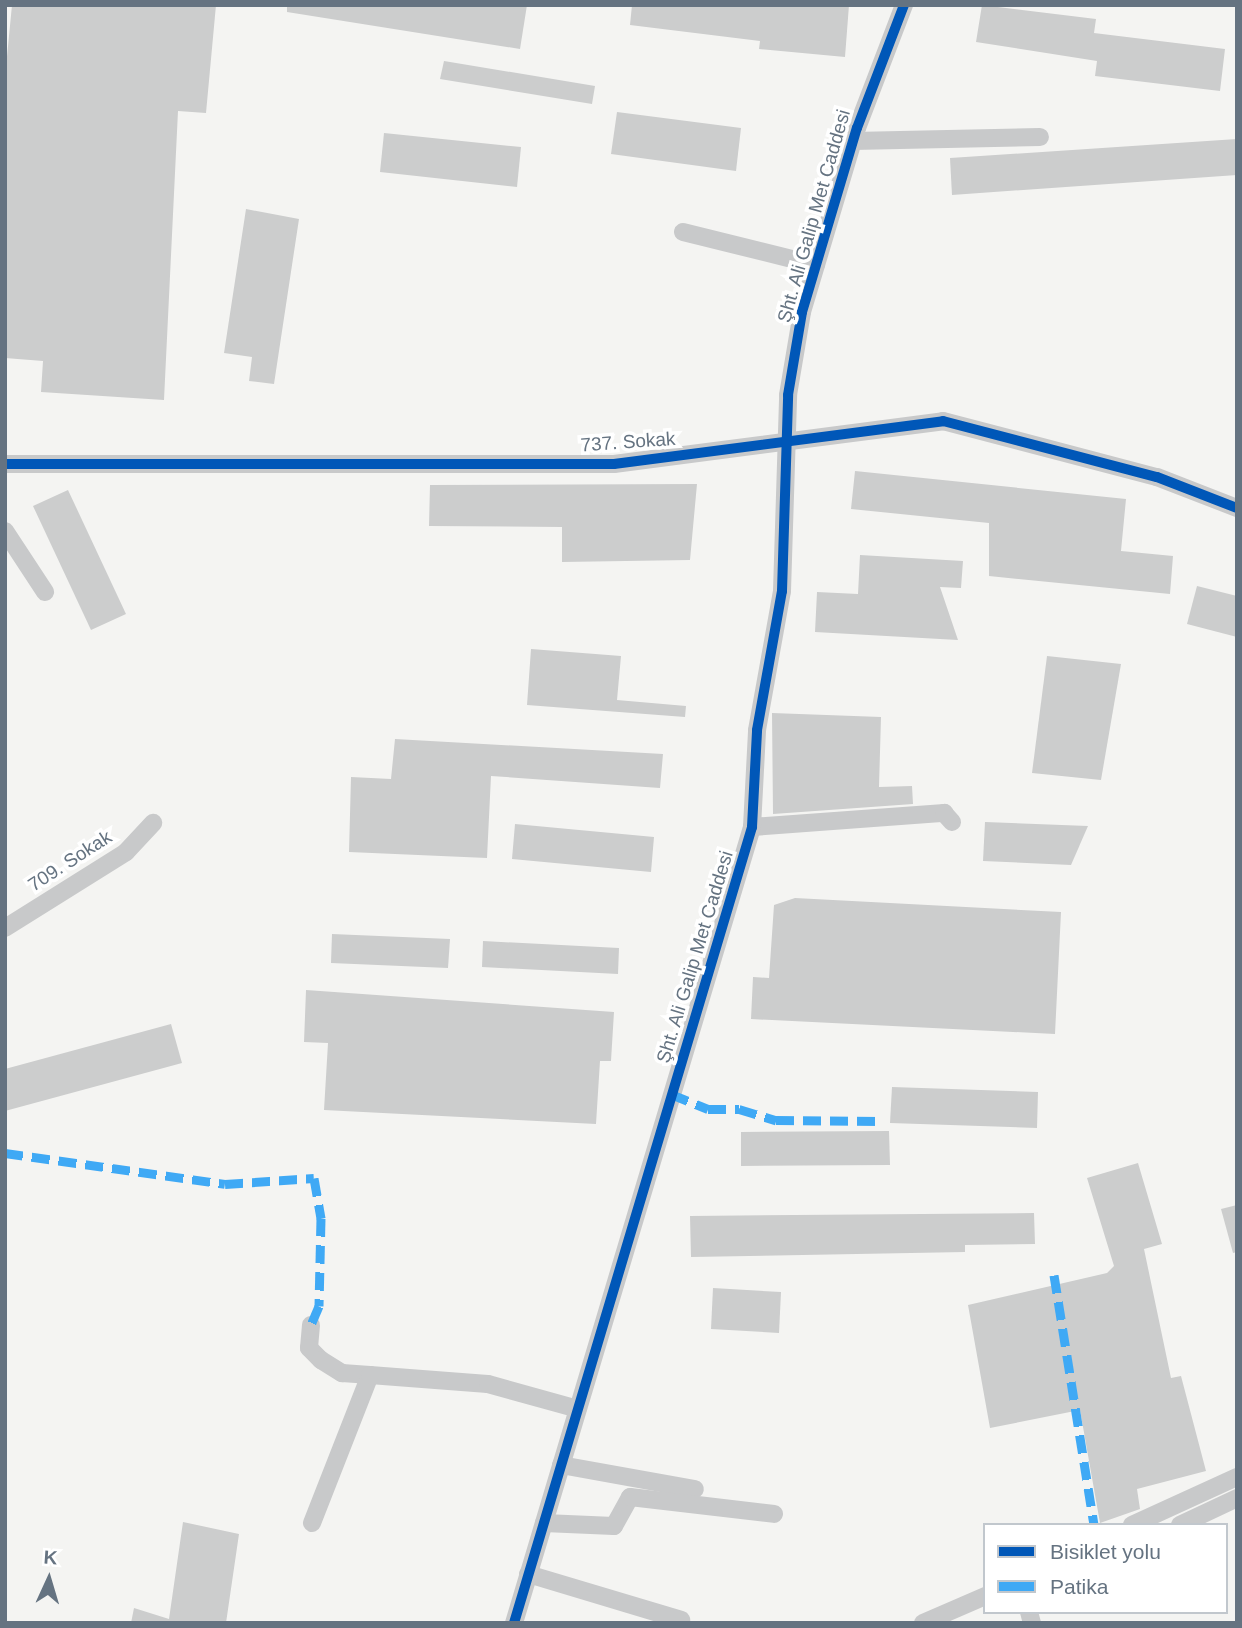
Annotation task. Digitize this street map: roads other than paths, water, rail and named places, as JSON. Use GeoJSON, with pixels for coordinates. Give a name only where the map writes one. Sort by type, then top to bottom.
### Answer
{"type":"FeatureCollection","features":[{"type":"Feature","properties":{"kind":"street","name":"Şht. Ali Galip Met Caddesi"},"geometry":{"type":"LineString","coordinates":[[514,1623],[752,827],[757,730],[782,591],[788,395],[816,265],[853,141],[904,5]]}},
{"type":"Feature","properties":{"kind":"street"},"geometry":{"type":"LineString","coordinates":[[853,141],[1040,136]]}},
{"type":"Feature","properties":{"kind":"street"},"geometry":{"type":"LineString","coordinates":[[683,232],[816,265]]}},
{"type":"Feature","properties":{"kind":"street","name":"737. Sokak"},"geometry":{"type":"LineString","coordinates":[[5,464],[614,464],[788,444],[811,434],[943,421],[1157,477],[1237,508]]}},
{"type":"Feature","properties":{"kind":"street"},"geometry":{"type":"LineString","coordinates":[[5,531],[45,592]]}},
{"type":"Feature","properties":{"kind":"street"},"geometry":{"type":"LineString","coordinates":[[752,827],[944,813],[952,822]]}},
{"type":"Feature","properties":{"kind":"street","name":"709. Sokak"},"geometry":{"type":"LineString","coordinates":[[5,928],[126,852],[153,823]]}},
{"type":"Feature","properties":{"kind":"street"},"geometry":{"type":"LineString","coordinates":[[311,1325],[310,1348],[321,1360],[342,1373],[488,1384],[578,1409]]}},
{"type":"Feature","properties":{"kind":"street"},"geometry":{"type":"LineString","coordinates":[[312,1522],[370,1375]]}},
{"type":"Feature","properties":{"kind":"street"},"geometry":{"type":"LineString","coordinates":[[561,1465],[695,1489]]}},
{"type":"Feature","properties":{"kind":"street"},"geometry":{"type":"LineString","coordinates":[[1136,1523],[1237,1477]]}},
{"type":"Feature","properties":{"kind":"street"},"geometry":{"type":"LineString","coordinates":[[544,1523],[614,1526],[630,1497],[775,1514]]}},
{"type":"Feature","properties":{"kind":"street"},"geometry":{"type":"LineString","coordinates":[[1184,1523],[1237,1498]]}},
{"type":"Feature","properties":{"kind":"street"},"geometry":{"type":"LineString","coordinates":[[528,1574],[681,1620]]}},
{"type":"Feature","properties":{"kind":"street"},"geometry":{"type":"LineString","coordinates":[[923,1623],[983,1597]]}}]}
